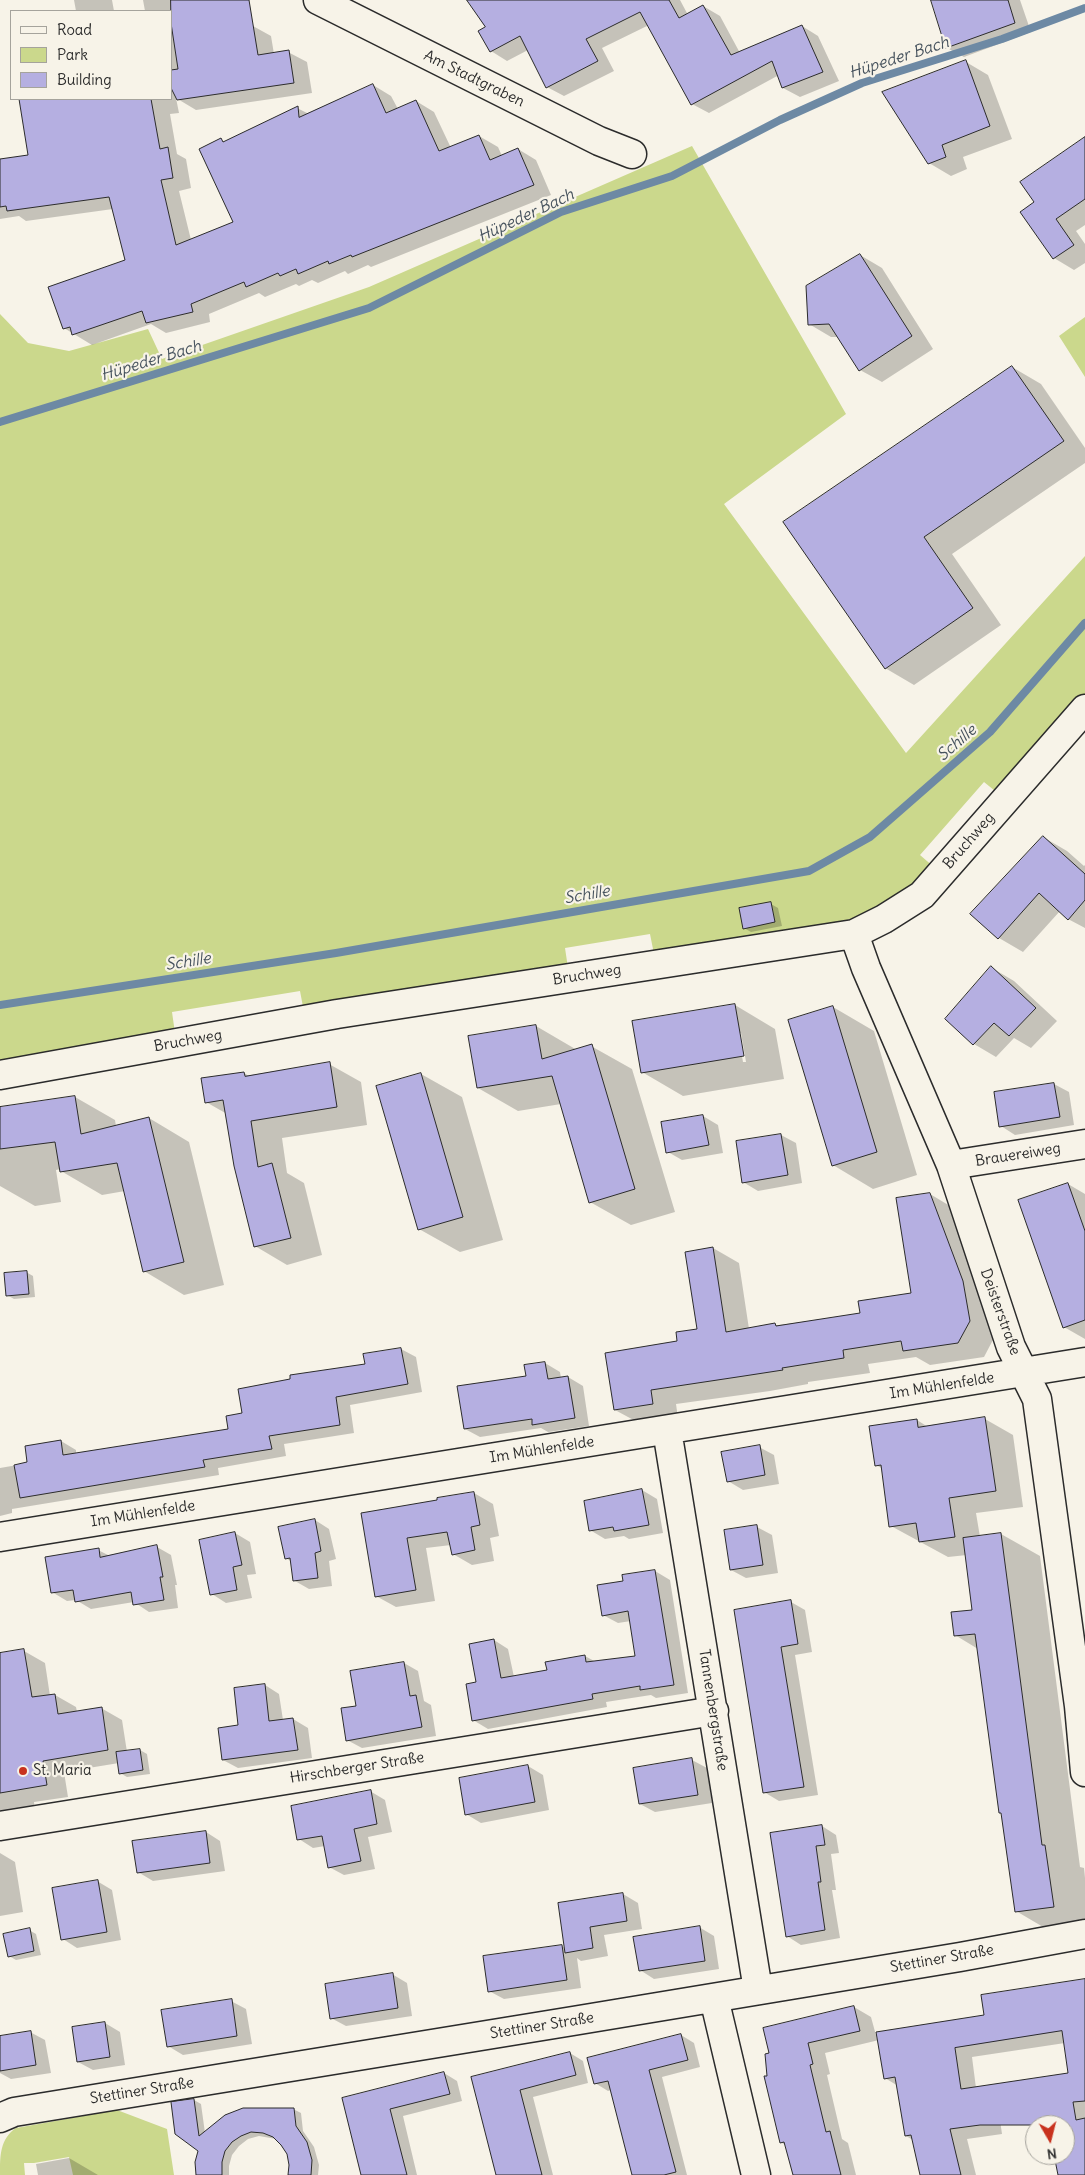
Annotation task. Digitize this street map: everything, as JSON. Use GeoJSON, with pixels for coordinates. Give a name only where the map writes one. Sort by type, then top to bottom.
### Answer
{"type":"FeatureCollection","features":[{"type":"Feature","properties":{"kind":"street","name":"Am Stadtgraben"},"geometry":{"type":"LineString","coordinates":[[318,0],[599,141],[632,154]]}},
{"type":"Feature","properties":{"kind":"street","name":"Bruchweg"},"geometry":{"type":"LineString","coordinates":[[0,1075],[337,1014],[854,934],[884,919],[922,895],[1085,709]]}},
{"type":"Feature","properties":{"kind":"street","name":"Deisterstraße"},"geometry":{"type":"LineString","coordinates":[[854,934],[866,968],[951,1165],[1011,1347],[1037,1399],[1082,1706],[1085,1772]]}},
{"type":"Feature","properties":{"kind":"street","name":"Brauereiweg"},"geometry":{"type":"LineString","coordinates":[[951,1165],[1085,1144]]}},
{"type":"Feature","properties":{"kind":"street","name":"Im Mühlenfelde"},"geometry":{"type":"LineString","coordinates":[[0,1537],[1085,1362]]}},
{"type":"Feature","properties":{"kind":"street","name":"Tannenbergstraße"},"geometry":{"type":"LineString","coordinates":[[667,1430],[758,1990]]}},
{"type":"Feature","properties":{"kind":"street","name":"Hirschberger Straße"},"geometry":{"type":"LineString","coordinates":[[0,1826],[714,1711]]}},
{"type":"Feature","properties":{"kind":"street","name":"Stettiner Straße"},"geometry":{"type":"LineString","coordinates":[[0,2118],[14,2112],[714,1998],[1085,1934]]}},
{"type":"Feature","properties":{"kind":"street"},"geometry":{"type":"LineString","coordinates":[[714,1998],[756,2175]]}},
{"type":"Feature","properties":{"kind":"green space"},"geometry":{"type":"Polygon","coordinates":[[[692,146],[846,414],[724,504],[906,753],[1085,556],[1085,698],[1000,795],[984,782],[920,855],[935,868],[912,890],[870,913],[847,920],[654,954],[650,934],[565,948],[568,968],[304,1012],[300,991],[172,1012],[175,1033],[0,1060],[0,314],[28,343],[69,351],[148,329],[162,359],[369,287],[692,146]]]}},
{"type":"Feature","properties":{"kind":"green space"},"geometry":{"type":"Polygon","coordinates":[[[1085,317],[1085,377],[1059,336],[1085,317]]]}},
{"type":"Feature","properties":{"kind":"green space"},"geometry":{"type":"Polygon","coordinates":[[[117,2110],[167,2129],[174,2175],[73,2175],[69,2157],[24,2163],[25,2175],[0,2175],[1,2154],[4,2142],[16,2128],[117,2110]]]}},
{"type":"Feature","properties":{"kind":"building"},"geometry":{"type":"Polygon","coordinates":[[[171,0],[249,0],[258,55],[289,50],[294,83],[177,100],[172,90],[172,70],[178,69],[171,0]]]}},
{"type":"Feature","properties":{"kind":"building"},"geometry":{"type":"Polygon","coordinates":[[[467,0],[669,0],[679,18],[703,5],[731,55],[802,25],[823,72],[782,88],[772,61],[691,105],[640,12],[586,39],[598,61],[546,88],[520,36],[490,52],[478,31],[485,27],[467,0]]]}},
{"type":"Feature","properties":{"kind":"building"},"geometry":{"type":"Polygon","coordinates":[[[931,0],[1008,0],[1015,23],[946,48],[931,0]]]}},
{"type":"Feature","properties":{"kind":"building"},"geometry":{"type":"Polygon","coordinates":[[[966,60],[990,126],[942,145],[946,157],[928,164],[882,92],[966,60]]]}},
{"type":"Feature","properties":{"kind":"building"},"geometry":{"type":"Polygon","coordinates":[[[373,84],[386,113],[416,100],[439,151],[479,135],[490,160],[518,148],[534,185],[352,257],[351,255],[329,264],[328,261],[298,274],[296,269],[280,276],[278,273],[246,287],[244,282],[191,304],[193,312],[146,323],[142,311],[72,335],[70,327],[63,329],[48,287],[125,260],[109,197],[7,211],[6,206],[0,207],[0,159],[28,155],[19,100],[151,100],[160,149],[168,147],[173,178],[161,180],[176,245],[233,222],[199,149],[221,138],[223,142],[298,106],[299,117],[373,84]]]}},
{"type":"Feature","properties":{"kind":"building"},"geometry":{"type":"Polygon","coordinates":[[[1085,137],[1085,199],[1056,219],[1074,245],[1053,259],[1020,212],[1034,202],[1020,182],[1085,137]]]}},
{"type":"Feature","properties":{"kind":"building"},"geometry":{"type":"Polygon","coordinates":[[[860,254],[912,336],[859,371],[829,324],[808,325],[806,286],[860,254]]]}},
{"type":"Feature","properties":{"kind":"building"},"geometry":{"type":"Polygon","coordinates":[[[1012,366],[1064,441],[924,537],[973,608],[885,669],[783,522],[1012,366]]]}},
{"type":"Feature","properties":{"kind":"building"},"geometry":{"type":"Polygon","coordinates":[[[1043,836],[1085,874],[1085,900],[1068,920],[1039,893],[998,939],[970,914],[1043,836]]]}},
{"type":"Feature","properties":{"kind":"building"},"geometry":{"type":"Polygon","coordinates":[[[771,902],[775,922],[743,929],[739,908],[771,902]]]}},
{"type":"Feature","properties":{"kind":"building"},"geometry":{"type":"Polygon","coordinates":[[[991,966],[1036,1008],[1009,1036],[994,1023],[973,1045],[945,1019],[991,966]]]}},
{"type":"Feature","properties":{"kind":"building"},"geometry":{"type":"Polygon","coordinates":[[[735,1004],[744,1056],[641,1073],[632,1021],[735,1004]]]}},
{"type":"Feature","properties":{"kind":"building"},"geometry":{"type":"Polygon","coordinates":[[[833,1006],[877,1152],[832,1166],[788,1020],[833,1006]]]}},
{"type":"Feature","properties":{"kind":"building"},"geometry":{"type":"Polygon","coordinates":[[[536,1025],[542,1059],[592,1044],[635,1189],[589,1203],[552,1076],[477,1088],[468,1036],[536,1025]]]}},
{"type":"Feature","properties":{"kind":"building"},"geometry":{"type":"Polygon","coordinates":[[[330,1062],[337,1107],[251,1121],[258,1167],[272,1163],[291,1238],[254,1247],[234,1166],[223,1100],[205,1103],[201,1078],[244,1072],[245,1076],[330,1062]]]}},
{"type":"Feature","properties":{"kind":"building"},"geometry":{"type":"Polygon","coordinates":[[[421,1073],[463,1217],[418,1230],[376,1086],[421,1073]]]}},
{"type":"Feature","properties":{"kind":"building"},"geometry":{"type":"Polygon","coordinates":[[[1054,1083],[1060,1117],[999,1127],[994,1092],[1054,1083]]]}},
{"type":"Feature","properties":{"kind":"building"},"geometry":{"type":"Polygon","coordinates":[[[75,1096],[81,1134],[149,1117],[184,1262],[143,1272],[117,1163],[60,1172],[55,1142],[0,1149],[0,1107],[75,1096]]]}},
{"type":"Feature","properties":{"kind":"building"},"geometry":{"type":"Polygon","coordinates":[[[703,1115],[709,1145],[666,1153],[661,1122],[703,1115]]]}},
{"type":"Feature","properties":{"kind":"building"},"geometry":{"type":"Polygon","coordinates":[[[781,1134],[788,1175],[742,1183],[736,1141],[781,1134]]]}},
{"type":"Feature","properties":{"kind":"building"},"geometry":{"type":"Polygon","coordinates":[[[1068,1183],[1085,1231],[1085,1320],[1063,1328],[1018,1200],[1068,1183]]]}},
{"type":"Feature","properties":{"kind":"building"},"geometry":{"type":"Polygon","coordinates":[[[930,1193],[963,1281],[970,1321],[958,1343],[903,1351],[901,1341],[843,1350],[844,1358],[782,1368],[783,1370],[651,1390],[653,1404],[614,1410],[605,1353],[677,1341],[676,1332],[697,1329],[685,1252],[713,1247],[726,1332],[775,1323],[776,1326],[860,1313],[858,1301],[911,1293],[896,1198],[930,1193]]]}},
{"type":"Feature","properties":{"kind":"building"},"geometry":{"type":"Polygon","coordinates":[[[27,1271],[29,1294],[6,1296],[4,1273],[27,1271]]]}},
{"type":"Feature","properties":{"kind":"building"},"geometry":{"type":"Polygon","coordinates":[[[401,1348],[408,1384],[336,1397],[340,1425],[269,1436],[272,1449],[203,1460],[205,1467],[20,1498],[14,1465],[27,1462],[25,1446],[61,1440],[63,1455],[228,1429],[226,1416],[242,1413],[238,1389],[290,1379],[290,1375],[365,1364],[363,1354],[401,1348]]]}},
{"type":"Feature","properties":{"kind":"building"},"geometry":{"type":"Polygon","coordinates":[[[545,1362],[548,1379],[568,1376],[575,1418],[532,1425],[532,1419],[464,1429],[457,1386],[526,1376],[524,1365],[545,1362]]]}},
{"type":"Feature","properties":{"kind":"building"},"geometry":{"type":"Polygon","coordinates":[[[985,1417],[996,1491],[949,1498],[955,1537],[919,1542],[916,1523],[889,1527],[881,1465],[875,1466],[869,1426],[917,1419],[918,1427],[985,1417]]]}},
{"type":"Feature","properties":{"kind":"building"},"geometry":{"type":"Polygon","coordinates":[[[760,1445],[765,1475],[727,1482],[721,1452],[760,1445]]]}},
{"type":"Feature","properties":{"kind":"building"},"geometry":{"type":"Polygon","coordinates":[[[642,1489],[649,1525],[614,1531],[613,1527],[589,1531],[584,1501],[642,1489]]]}},
{"type":"Feature","properties":{"kind":"building"},"geometry":{"type":"Polygon","coordinates":[[[474,1492],[480,1525],[471,1527],[475,1550],[452,1555],[447,1532],[407,1538],[416,1590],[375,1597],[361,1513],[474,1492]]]}},
{"type":"Feature","properties":{"kind":"building"},"geometry":{"type":"Polygon","coordinates":[[[315,1519],[321,1551],[315,1553],[318,1578],[293,1581],[290,1558],[285,1559],[278,1527],[315,1519]]]}},
{"type":"Feature","properties":{"kind":"building"},"geometry":{"type":"Polygon","coordinates":[[[757,1525],[763,1565],[730,1570],[724,1530],[757,1525]]]}},
{"type":"Feature","properties":{"kind":"building"},"geometry":{"type":"Polygon","coordinates":[[[235,1532],[242,1565],[233,1567],[237,1590],[210,1595],[199,1540],[235,1532]]]}},
{"type":"Feature","properties":{"kind":"building"},"geometry":{"type":"Polygon","coordinates":[[[1001,1533],[1042,1845],[1045,1845],[1054,1907],[1015,1912],[1001,1813],[999,1813],[975,1634],[954,1636],[951,1612],[972,1610],[963,1538],[1001,1533]]]}},
{"type":"Feature","properties":{"kind":"building"},"geometry":{"type":"Polygon","coordinates":[[[157,1545],[163,1577],[160,1577],[164,1600],[133,1605],[131,1592],[75,1602],[73,1590],[51,1593],[45,1557],[99,1548],[100,1557],[157,1545]]]}},
{"type":"Feature","properties":{"kind":"building"},"geometry":{"type":"Polygon","coordinates":[[[655,1570],[674,1685],[640,1690],[640,1686],[592,1694],[593,1699],[472,1721],[466,1684],[476,1682],[469,1644],[494,1639],[501,1678],[547,1670],[545,1662],[585,1655],[586,1662],[635,1656],[628,1611],[602,1616],[597,1585],[623,1581],[622,1575],[655,1570]]]}},
{"type":"Feature","properties":{"kind":"building"},"geometry":{"type":"Polygon","coordinates":[[[791,1600],[798,1644],[781,1647],[804,1787],[763,1793],[734,1610],[791,1600]]]}},
{"type":"Feature","properties":{"kind":"building"},"geometry":{"type":"Polygon","coordinates":[[[24,1649],[32,1697],[55,1694],[58,1714],[102,1707],[108,1750],[43,1761],[47,1785],[0,1793],[0,1653],[24,1649]]]}},
{"type":"Feature","properties":{"kind":"building"},"geometry":{"type":"Polygon","coordinates":[[[404,1662],[410,1696],[416,1695],[422,1727],[346,1741],[341,1708],[356,1706],[350,1671],[404,1662]]]}},
{"type":"Feature","properties":{"kind":"building"},"geometry":{"type":"Polygon","coordinates":[[[265,1684],[269,1721],[293,1718],[298,1750],[222,1760],[218,1728],[238,1725],[234,1688],[265,1684]]]}},
{"type":"Feature","properties":{"kind":"building"},"geometry":{"type":"Polygon","coordinates":[[[140,1749],[143,1770],[119,1774],[116,1752],[140,1749]]]}},
{"type":"Feature","properties":{"kind":"building"},"geometry":{"type":"Polygon","coordinates":[[[692,1758],[698,1795],[639,1804],[633,1768],[692,1758]]]}},
{"type":"Feature","properties":{"kind":"building"},"geometry":{"type":"Polygon","coordinates":[[[528,1765],[535,1802],[465,1815],[459,1778],[528,1765]]]}},
{"type":"Feature","properties":{"kind":"building"},"geometry":{"type":"Polygon","coordinates":[[[371,1790],[377,1824],[354,1829],[361,1861],[328,1868],[322,1836],[297,1840],[291,1806],[371,1790]]]}},
{"type":"Feature","properties":{"kind":"building"},"geometry":{"type":"Polygon","coordinates":[[[822,1825],[825,1845],[816,1846],[821,1882],[818,1882],[825,1930],[786,1937],[770,1833],[822,1825]]]}},
{"type":"Feature","properties":{"kind":"building"},"geometry":{"type":"Polygon","coordinates":[[[206,1831],[210,1863],[137,1873],[132,1841],[206,1831]]]}},
{"type":"Feature","properties":{"kind":"building"},"geometry":{"type":"Polygon","coordinates":[[[98,1880],[107,1932],[61,1940],[52,1888],[98,1880]]]}},
{"type":"Feature","properties":{"kind":"building"},"geometry":{"type":"Polygon","coordinates":[[[623,1893],[627,1921],[590,1927],[593,1948],[565,1953],[558,1903],[623,1893]]]}},
{"type":"Feature","properties":{"kind":"building"},"geometry":{"type":"Polygon","coordinates":[[[700,1926],[705,1961],[639,1971],[633,1937],[700,1926]]]}},
{"type":"Feature","properties":{"kind":"building"},"geometry":{"type":"Polygon","coordinates":[[[30,1928],[34,1951],[8,1957],[3,1934],[30,1928]]]}},
{"type":"Feature","properties":{"kind":"building"},"geometry":{"type":"Polygon","coordinates":[[[562,1945],[567,1980],[488,1992],[483,1956],[562,1945]]]}},
{"type":"Feature","properties":{"kind":"building"},"geometry":{"type":"Polygon","coordinates":[[[393,1973],[398,2008],[330,2019],[325,1984],[393,1973]]]}},
{"type":"Feature","properties":{"kind":"building"},"geometry":{"type":"Polygon","coordinates":[[[1085,1979],[1085,2101],[1073,2102],[1076,2120],[1085,2118],[1085,2175],[1058,2175],[1056,2165],[1075,2165],[1075,2115],[1025,2115],[1025,2125],[980,2125],[950,2129],[961,2175],[920,2175],[911,2135],[905,2136],[895,2077],[884,2079],[876,2032],[984,2015],[981,1995],[1085,1979]],[[1062,2031],[955,2048],[961,2089],[1068,2073],[1062,2031]]]}},
{"type":"Feature","properties":{"kind":"building"},"geometry":{"type":"Polygon","coordinates":[[[232,1999],[237,2036],[167,2047],[161,2010],[232,1999]]]}},
{"type":"Feature","properties":{"kind":"building"},"geometry":{"type":"Polygon","coordinates":[[[854,2006],[860,2031],[808,2043],[813,2064],[810,2065],[826,2132],[830,2131],[841,2175],[793,2175],[784,2142],[780,2143],[764,2076],[767,2076],[765,2054],[769,2053],[763,2028],[854,2006]]]}},
{"type":"Feature","properties":{"kind":"building"},"geometry":{"type":"Polygon","coordinates":[[[105,2022],[110,2057],[77,2062],[72,2027],[105,2022]]]}},
{"type":"Feature","properties":{"kind":"building"},"geometry":{"type":"Polygon","coordinates":[[[31,2031],[36,2065],[0,2071],[0,2036],[31,2031]]]}},
{"type":"Feature","properties":{"kind":"building"},"geometry":{"type":"Polygon","coordinates":[[[681,2034],[688,2060],[649,2070],[676,2172],[664,2175],[632,2175],[608,2081],[594,2084],[587,2058],[681,2034]]]}},
{"type":"Feature","properties":{"kind":"building"},"geometry":{"type":"Polygon","coordinates":[[[570,2052],[576,2075],[520,2090],[542,2175],[496,2175],[471,2077],[570,2052]]]}},
{"type":"Feature","properties":{"kind":"building"},"geometry":{"type":"Polygon","coordinates":[[[444,2072],[450,2094],[390,2109],[407,2175],[361,2175],[342,2098],[444,2072]]]}},
{"type":"Feature","properties":{"kind":"building"},"geometry":{"type":"Polygon","coordinates":[[[194,2099],[199,2136],[225,2115],[243,2108],[294,2108],[296,2126],[307,2142],[312,2160],[311,2175],[288,2175],[287,2154],[281,2145],[273,2137],[263,2133],[251,2132],[232,2142],[225,2151],[222,2162],[222,2175],[196,2175],[195,2162],[198,2151],[175,2134],[171,2102],[194,2099]]]}},
{"type":"Feature","properties":{"kind":"waterway","name":"Hüpeder Bach"},"geometry":{"type":"LineString","coordinates":[[0,422],[369,308],[561,212],[672,176],[780,120],[862,83],[1002,39],[1085,8]]}},
{"type":"Feature","properties":{"kind":"waterway","name":"Schille"},"geometry":{"type":"LineString","coordinates":[[0,1005],[336,953],[809,871],[870,837],[990,732],[1085,623]]}},
{"type":"Feature","properties":{"kind":"place","name":"St. Maria"},"geometry":{"type":"Point","coordinates":[23,1771]}}]}
